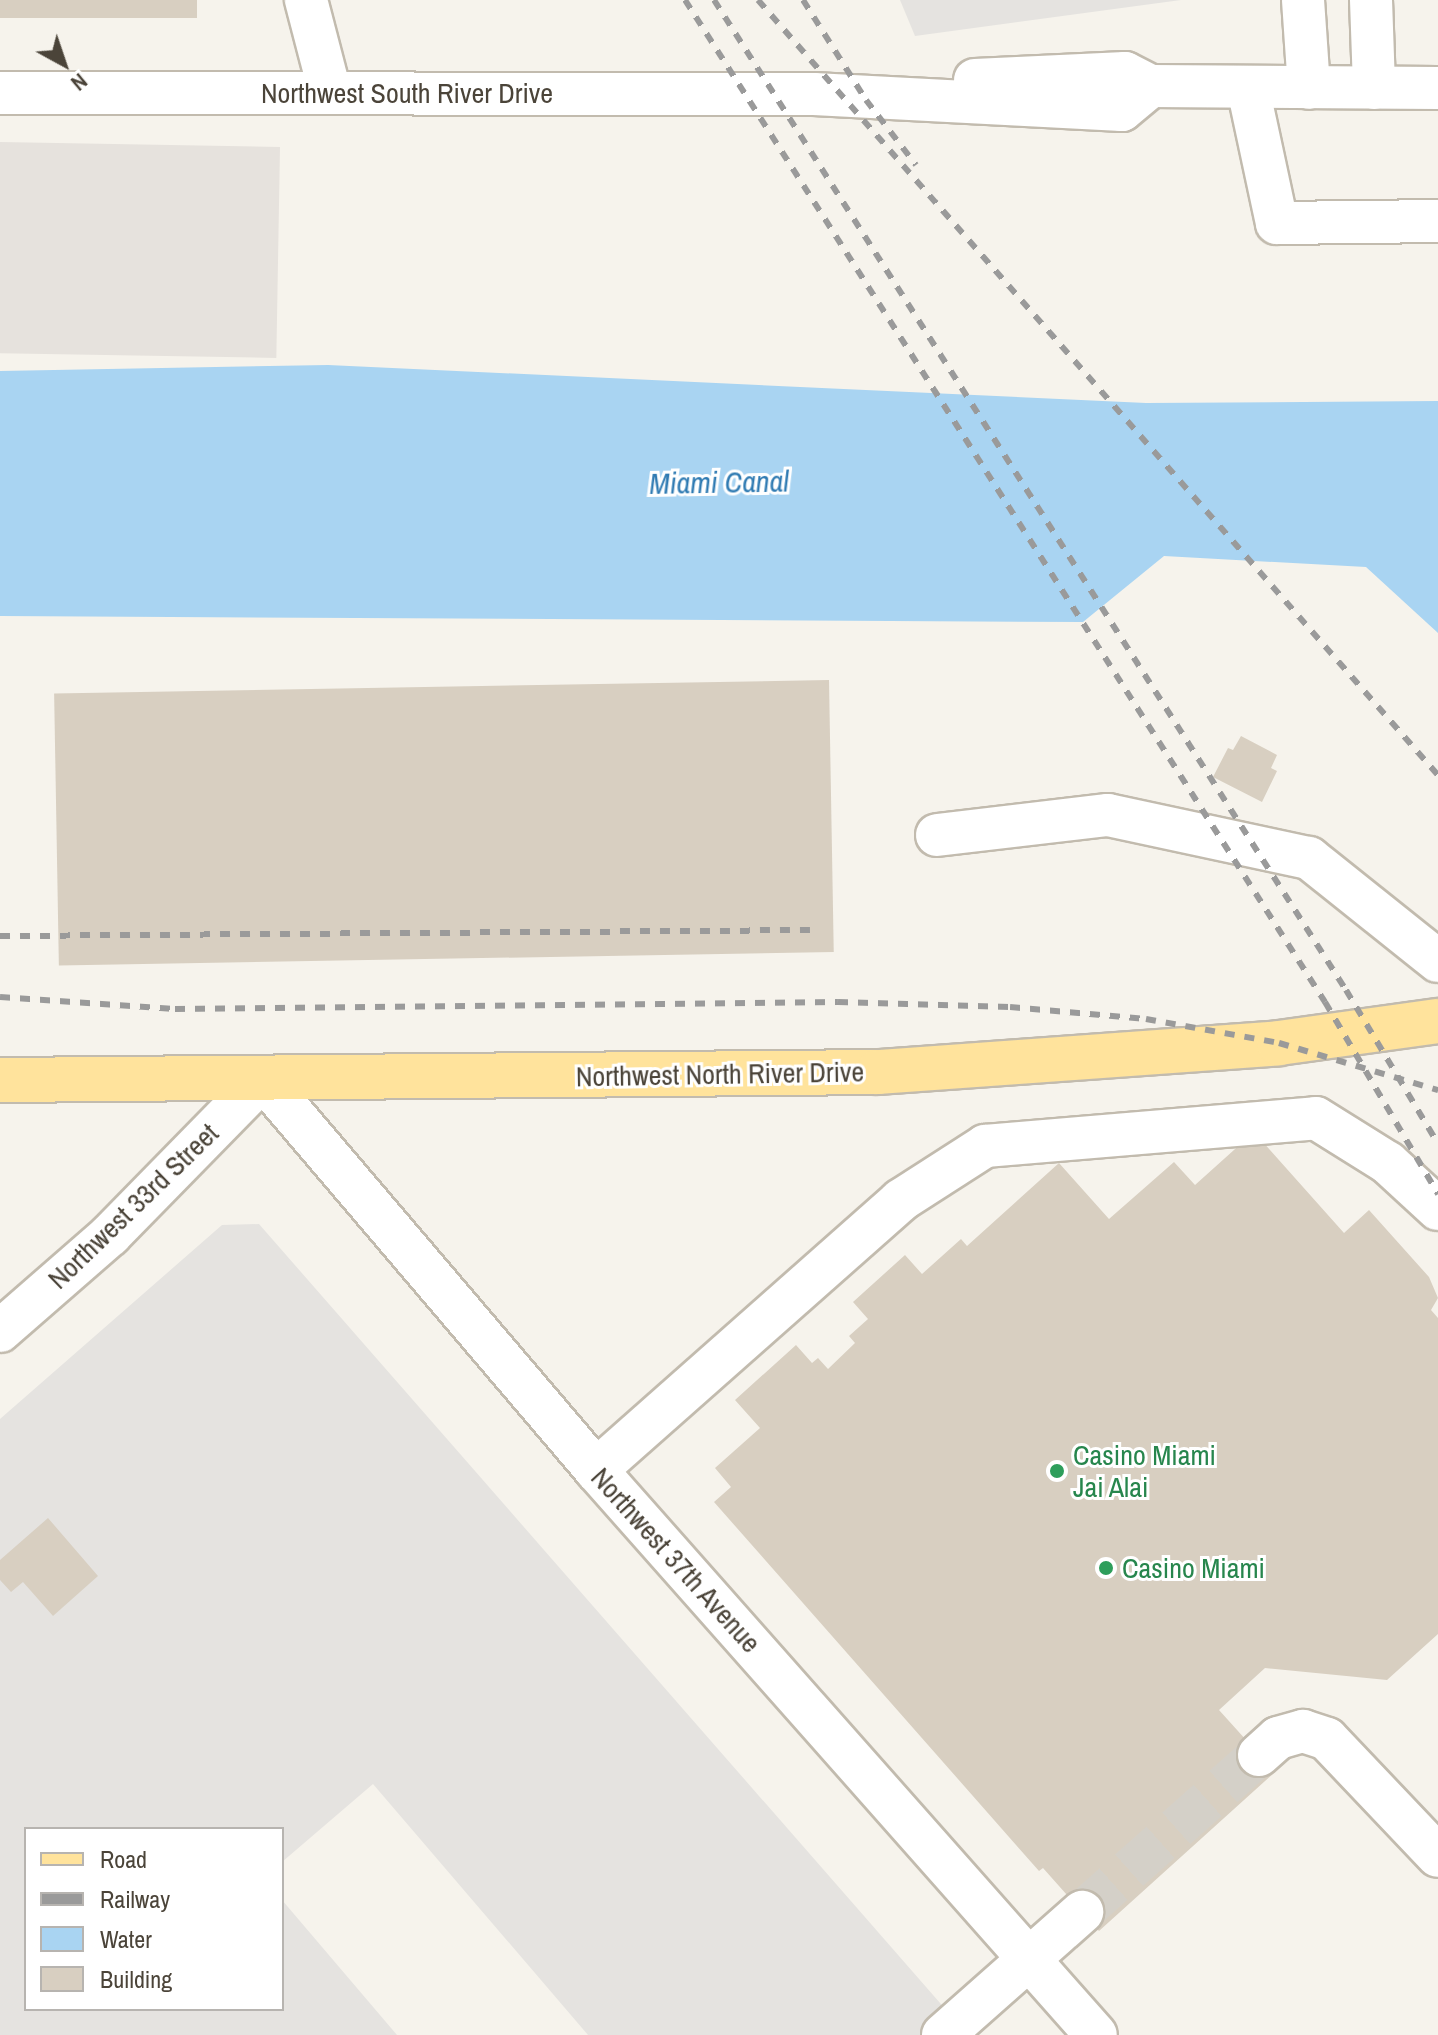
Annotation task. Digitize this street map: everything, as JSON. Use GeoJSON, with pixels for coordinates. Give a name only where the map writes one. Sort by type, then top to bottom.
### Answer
{"type":"FeatureCollection","features":[{"type":"Feature","properties":{"kind":"main road","name":"Northwest North River Drive"},"geometry":{"type":"LineString","coordinates":[[0,1080],[878,1072],[1264,1044],[1438,1021]]}},
{"type":"Feature","properties":{"kind":"street"},"geometry":{"type":"LineString","coordinates":[[306,0],[330,92]]}},
{"type":"Feature","properties":{"kind":"street"},"geometry":{"type":"LineString","coordinates":[[1303,0],[1309,88]]}},
{"type":"Feature","properties":{"kind":"street"},"geometry":{"type":"LineString","coordinates":[[1371,0],[1374,88]]}},
{"type":"Feature","properties":{"kind":"street","name":"Northwest South River Drive"},"geometry":{"type":"LineString","coordinates":[[0,93],[814,94],[1122,110],[1151,86],[1438,88]]}},
{"type":"Feature","properties":{"kind":"street"},"geometry":{"type":"LineString","coordinates":[[1248,88],[1277,223],[1438,221]]}},
{"type":"Feature","properties":{"kind":"street"},"geometry":{"type":"LineString","coordinates":[[937,835],[1108,815],[1309,858],[1438,961]]}},
{"type":"Feature","properties":{"kind":"street","name":"Northwest 33rd Street"},"geometry":{"type":"LineString","coordinates":[[0,1331],[110,1235],[263,1079]]}},
{"type":"Feature","properties":{"kind":"street","name":"Northwest 37th Avenue"},"geometry":{"type":"LineString","coordinates":[[263,1079],[596,1470],[1096,2035]]}},
{"type":"Feature","properties":{"kind":"street"},"geometry":{"type":"LineString","coordinates":[[596,1470],[901,1200],[985,1146],[1316,1118],[1388,1163],[1430,1196]]}},
{"type":"Feature","properties":{"kind":"street"},"geometry":{"type":"LineString","coordinates":[[1259,1755],[1278,1738],[1303,1731],[1327,1739],[1438,1856]]}},
{"type":"Feature","properties":{"kind":"street"},"geometry":{"type":"LineString","coordinates":[[943,2035],[1082,1912]]}},
{"type":"Feature","properties":{"kind":"shaded area"},"geometry":{"type":"Polygon","coordinates":[[[900,0],[1181,0],[915,36],[900,0]]]}},
{"type":"Feature","properties":{"kind":"shaded area"},"geometry":{"type":"Polygon","coordinates":[[[0,142],[280,147],[276,358],[0,353],[0,142]]]}},
{"type":"Feature","properties":{"kind":"shaded area"},"geometry":{"type":"Polygon","coordinates":[[[259,1224],[968,2035],[588,2035],[373,1784],[284,1860],[284,1827],[24,1827],[24,2011],[284,2011],[284,1902],[397,2035],[0,2035],[0,1419],[222,1225],[259,1224]]]}},
{"type":"Feature","properties":{"kind":"water","name":"Miami Canal"},"geometry":{"type":"Polygon","coordinates":[[[328,365],[1146,403],[1438,401],[1438,633],[1366,567],[1164,556],[1083,622],[0,616],[0,371],[328,365]]]}},
{"type":"Feature","properties":{"kind":"building"},"geometry":{"type":"Polygon","coordinates":[[[0,0],[197,0],[197,18],[0,18],[0,0]]]}},
{"type":"Feature","properties":{"kind":"building"},"geometry":{"type":"Polygon","coordinates":[[[829,680],[834,952],[59,965],[54,694],[829,680]]]}},
{"type":"Feature","properties":{"kind":"building"},"geometry":{"type":"Polygon","coordinates":[[[1241,736],[1277,755],[1271,768],[1277,771],[1262,802],[1213,777],[1228,748],[1233,750],[1241,736]]]}},
{"type":"Feature","properties":{"kind":"building","name":"Casino Miami"},"geometry":{"type":"Polygon","coordinates":[[[1254,1132],[1344,1233],[1369,1210],[1429,1277],[1438,1298],[1431,1310],[1438,1318],[1438,1634],[1387,1680],[1265,1668],[1219,1710],[1275,1772],[1099,1931],[1043,1868],[1039,1871],[714,1502],[731,1487],[715,1468],[760,1428],[735,1400],[796,1345],[812,1363],[818,1358],[828,1369],[855,1343],[849,1336],[868,1319],[853,1302],[905,1255],[922,1274],[961,1239],[967,1246],[1059,1163],[1109,1219],[1174,1162],[1195,1185],[1254,1132]]]}},
{"type":"Feature","properties":{"kind":"building"},"geometry":{"type":"Polygon","coordinates":[[[48,1518],[98,1576],[53,1616],[23,1582],[11,1592],[0,1580],[0,1560],[48,1518]]]}},
{"type":"Feature","properties":{"kind":"tunnel"},"geometry":{"type":"LineString","coordinates":[[1082,1912],[1259,1755]]}},
{"type":"Feature","properties":{"kind":"railway"},"geometry":{"type":"LineString","coordinates":[[685,0],[1325,1002],[1438,1194]]}},
{"type":"Feature","properties":{"kind":"railway"},"geometry":{"type":"LineString","coordinates":[[714,0],[1346,990],[1438,1144]]}},
{"type":"Feature","properties":{"kind":"railway"},"geometry":{"type":"LineString","coordinates":[[758,0],[1438,775]]}},
{"type":"Feature","properties":{"kind":"railway"},"geometry":{"type":"LineString","coordinates":[[803,0],[866,100],[916,165]]}},
{"type":"Feature","properties":{"kind":"railway"},"geometry":{"type":"LineString","coordinates":[[0,936],[815,930]]}},
{"type":"Feature","properties":{"kind":"railway"},"geometry":{"type":"LineString","coordinates":[[0,997],[175,1009],[838,1002],[1010,1007],[1146,1019],[1279,1043],[1438,1090]]}},
{"type":"Feature","properties":{"kind":"place","name":"Casino Miami Jai Alai"},"geometry":{"type":"Point","coordinates":[1057,1471]}},
{"type":"Feature","properties":{"kind":"place","name":"Casino Miami"},"geometry":{"type":"Point","coordinates":[1106,1568]}}]}
